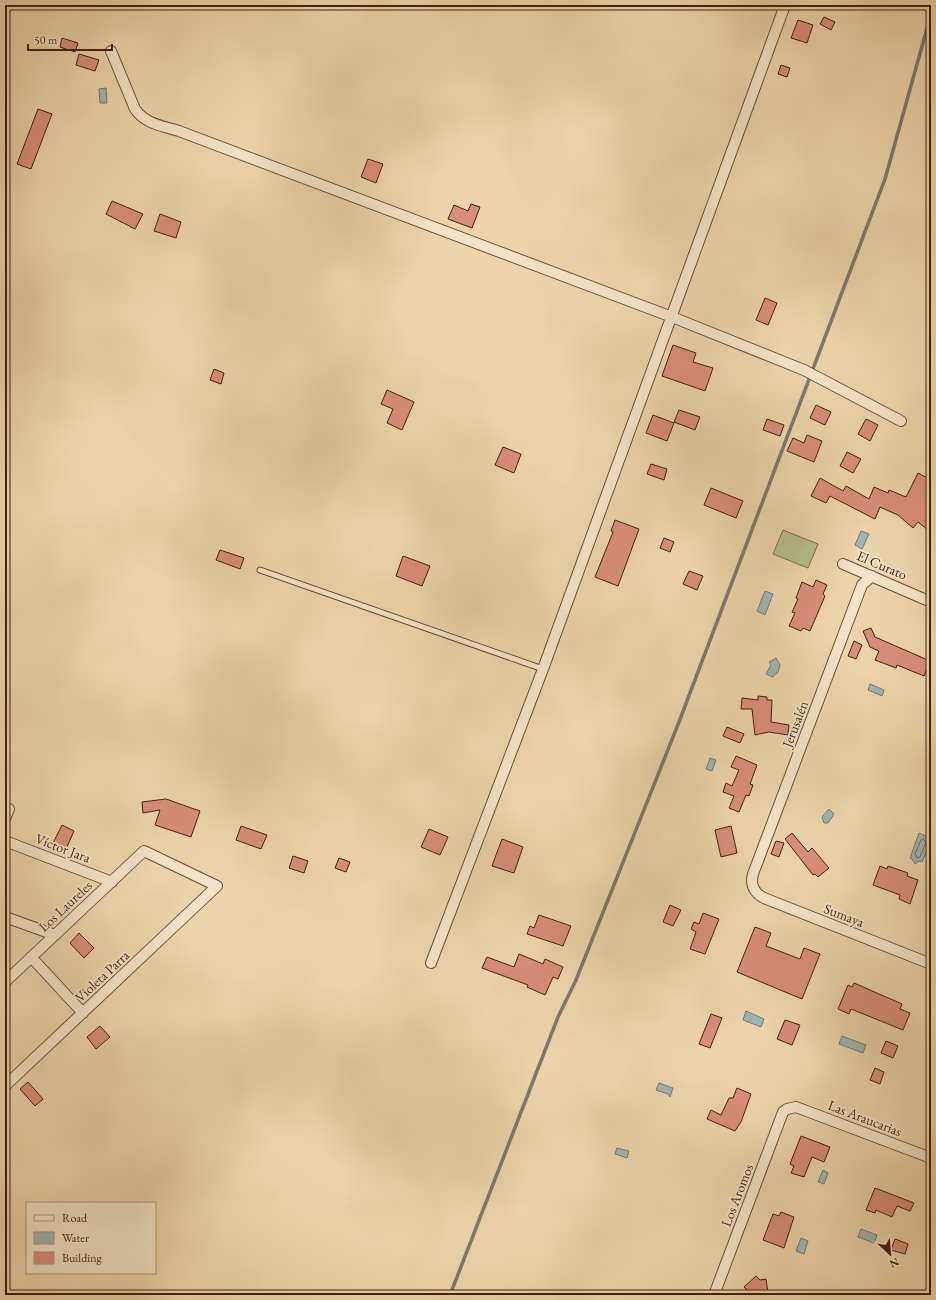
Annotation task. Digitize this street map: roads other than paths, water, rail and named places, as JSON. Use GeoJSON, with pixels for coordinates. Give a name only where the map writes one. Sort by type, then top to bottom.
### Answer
{"type":"FeatureCollection","features":[{"type":"Feature","properties":{"kind":"street"},"geometry":{"type":"LineString","coordinates":[[431,963],[543,669],[785,5]]}},
{"type":"Feature","properties":{"kind":"street"},"geometry":{"type":"LineString","coordinates":[[111,51],[135,109],[139,116],[146,121],[179,131],[672,318],[804,370],[901,421]]}},
{"type":"Feature","properties":{"kind":"street","name":"El Curato"},"geometry":{"type":"LineString","coordinates":[[843,564],[931,602]]}},
{"type":"Feature","properties":{"kind":"street","name":"Jerusalén"},"geometry":{"type":"LineString","coordinates":[[752,885],[752,874],[862,585],[872,576]]}},
{"type":"Feature","properties":{"kind":"street"},"geometry":{"type":"LineString","coordinates":[[5,819],[9,809]]}},
{"type":"Feature","properties":{"kind":"street","name":"Víctor Jara"},"geometry":{"type":"LineString","coordinates":[[5,841],[112,882]]}},
{"type":"Feature","properties":{"kind":"street","name":"Los Laureles"},"geometry":{"type":"LineString","coordinates":[[5,982],[144,851],[218,886]]}},
{"type":"Feature","properties":{"kind":"street","name":"Sumaya"},"geometry":{"type":"LineString","coordinates":[[752,885],[756,893],[764,898],[931,964]]}},
{"type":"Feature","properties":{"kind":"street","name":"Violeta Parra"},"geometry":{"type":"LineString","coordinates":[[5,1086],[218,886]]}},
{"type":"Feature","properties":{"kind":"street"},"geometry":{"type":"LineString","coordinates":[[5,917],[54,935]]}},
{"type":"Feature","properties":{"kind":"street"},"geometry":{"type":"LineString","coordinates":[[31,957],[83,1013]]}},
{"type":"Feature","properties":{"kind":"street","name":"Las Araucarias"},"geometry":{"type":"LineString","coordinates":[[790,1107],[796,1107],[931,1158]]}},
{"type":"Feature","properties":{"kind":"street","name":"Los Aromos"},"geometry":{"type":"LineString","coordinates":[[714,1295],[784,1112],[790,1107]]}},
{"type":"Feature","properties":{"kind":"lane"},"geometry":{"type":"LineString","coordinates":[[260,570],[543,669]]}},
{"type":"Feature","properties":{"kind":"water"},"geometry":{"type":"Polygon","coordinates":[[[106,88],[107,103],[100,103],[99,89],[106,88]]]}},
{"type":"Feature","properties":{"kind":"water"},"geometry":{"type":"Polygon","coordinates":[[[861,531],[869,534],[862,549],[855,545],[861,531]]]}},
{"type":"Feature","properties":{"kind":"water"},"geometry":{"type":"Polygon","coordinates":[[[765,591],[773,594],[765,615],[757,611],[765,591]]]}},
{"type":"Feature","properties":{"kind":"water"},"geometry":{"type":"Polygon","coordinates":[[[776,658],[780,665],[778,672],[773,677],[766,674],[771,665],[769,662],[776,658]]]}},
{"type":"Feature","properties":{"kind":"water"},"geometry":{"type":"Polygon","coordinates":[[[870,684],[884,690],[882,696],[868,690],[870,684]]]}},
{"type":"Feature","properties":{"kind":"water"},"geometry":{"type":"Polygon","coordinates":[[[710,758],[716,760],[712,771],[706,769],[710,758]]]}},
{"type":"Feature","properties":{"kind":"water"},"geometry":{"type":"Polygon","coordinates":[[[829,809],[834,814],[828,823],[824,823],[822,817],[829,809]]]}},
{"type":"Feature","properties":{"kind":"water"},"geometry":{"type":"Polygon","coordinates":[[[919,833],[931,838],[931,840],[922,862],[919,861],[915,864],[910,858],[919,833]]]}},
{"type":"Feature","properties":{"kind":"water"},"geometry":{"type":"Polygon","coordinates":[[[746,1011],[764,1019],[761,1027],[743,1020],[746,1011]]]}},
{"type":"Feature","properties":{"kind":"water"},"geometry":{"type":"Polygon","coordinates":[[[842,1036],[866,1045],[863,1053],[839,1044],[842,1036]]]}},
{"type":"Feature","properties":{"kind":"water"},"geometry":{"type":"Polygon","coordinates":[[[659,1083],[673,1088],[670,1097],[668,1094],[656,1090],[659,1083]]]}},
{"type":"Feature","properties":{"kind":"water"},"geometry":{"type":"Polygon","coordinates":[[[617,1148],[629,1151],[627,1158],[615,1154],[617,1148]]]}},
{"type":"Feature","properties":{"kind":"water"},"geometry":{"type":"Polygon","coordinates":[[[823,1170],[828,1173],[824,1184],[818,1182],[823,1170]]]}},
{"type":"Feature","properties":{"kind":"water"},"geometry":{"type":"Polygon","coordinates":[[[861,1229],[877,1235],[874,1243],[858,1237],[861,1229]]]}},
{"type":"Feature","properties":{"kind":"water"},"geometry":{"type":"Polygon","coordinates":[[[801,1238],[808,1241],[804,1254],[796,1251],[801,1238]]]}},
{"type":"Feature","properties":{"kind":"waterway"},"geometry":{"type":"LineString","coordinates":[[450,1295],[558,1017],[576,980],[679,722],[885,179],[931,14]]}}]}
